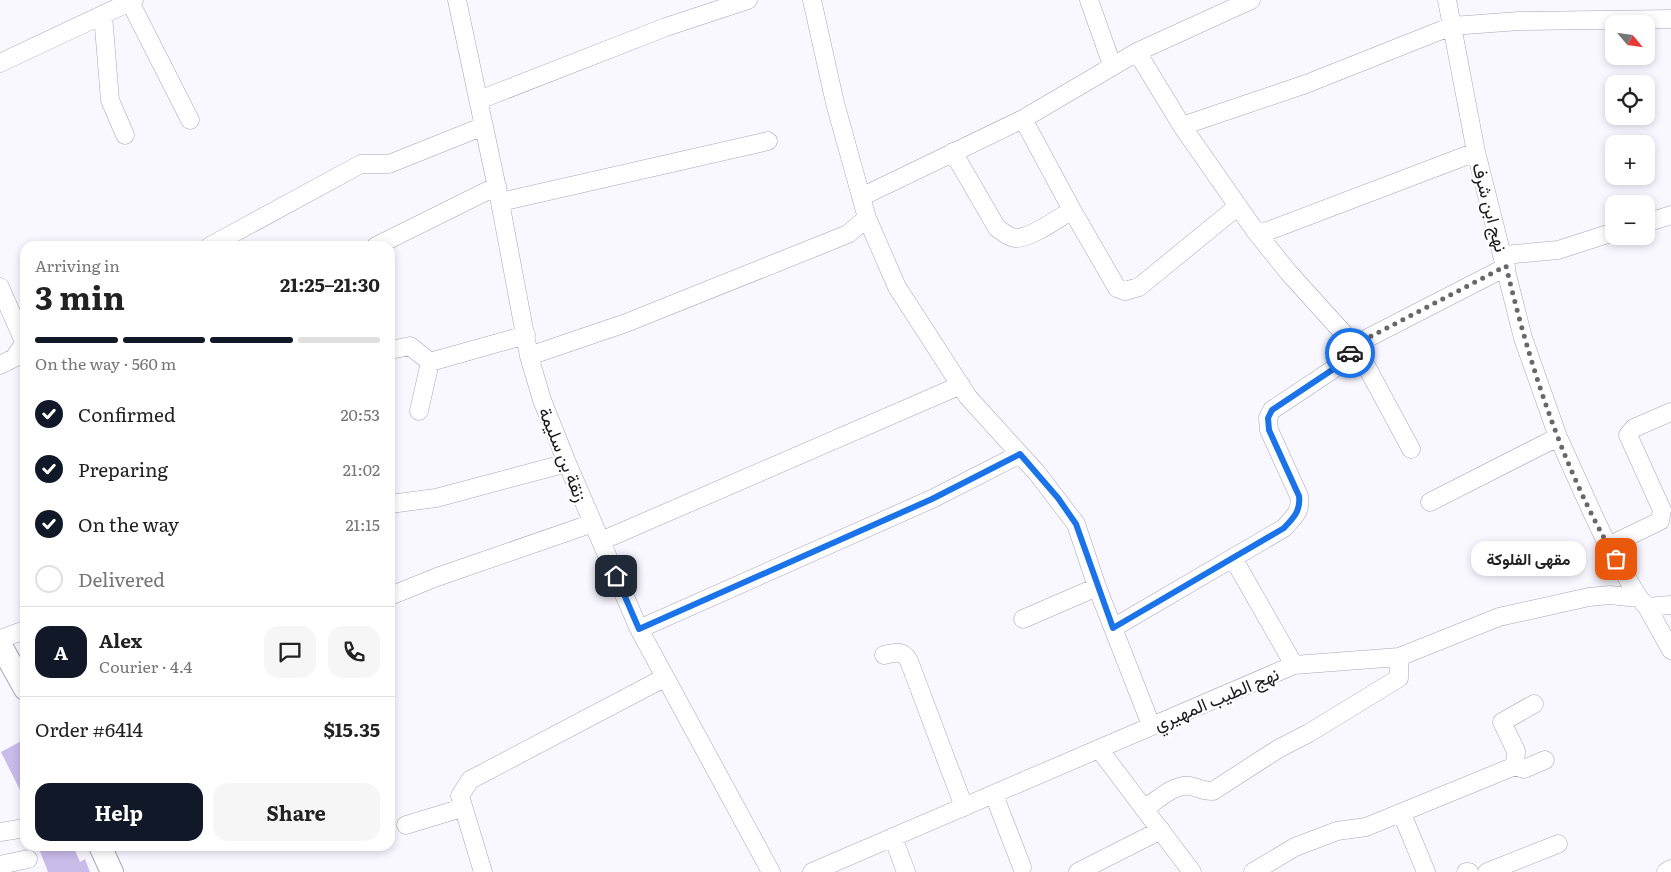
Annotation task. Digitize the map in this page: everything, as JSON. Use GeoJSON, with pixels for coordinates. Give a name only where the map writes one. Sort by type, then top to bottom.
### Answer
{"type":"FeatureCollection","features":[{"type":"Feature","properties":{"kind":"main road"},"geometry":{"type":"LineString","coordinates":[[0,644],[20,680]]}},
{"type":"Feature","properties":{"kind":"main road"},"geometry":{"type":"LineString","coordinates":[[102,851],[112,872]]}},
{"type":"Feature","properties":{"kind":"street","name":"زنقة بن سليمة"},"geometry":{"type":"LineString","coordinates":[[457,0],[479,100],[529,356],[542,400],[600,541],[639,629],[771,872]]}},
{"type":"Feature","properties":{"kind":"street"},"geometry":{"type":"LineString","coordinates":[[479,100],[666,27],[748,0]]}},
{"type":"Feature","properties":{"kind":"street"},"geometry":{"type":"LineString","coordinates":[[812,0],[835,103],[867,218],[897,288],[968,396],[1058,498],[1076,524],[1097,587],[1151,725]]}},
{"type":"Feature","properties":{"kind":"street"},"geometry":{"type":"LineString","coordinates":[[1089,0],[1112,66]]}},
{"type":"Feature","properties":{"kind":"street"},"geometry":{"type":"LineString","coordinates":[[861,196],[1024,119],[1137,52],[1251,0]]}},
{"type":"Feature","properties":{"kind":"street","name":"نهج ابن شرف"},"geometry":{"type":"LineString","coordinates":[[1447,0],[1476,152],[1523,338],[1558,437],[1608,546],[1671,650]]}},
{"type":"Feature","properties":{"kind":"street"},"geometry":{"type":"LineString","coordinates":[[0,63],[132,1],[190,120]]}},
{"type":"Feature","properties":{"kind":"street"},"geometry":{"type":"LineString","coordinates":[[103,15],[110,100],[125,135]]}},
{"type":"Feature","properties":{"kind":"street"},"geometry":{"type":"LineString","coordinates":[[1182,126],[1306,84],[1452,26],[1519,21],[1671,18]]}},
{"type":"Feature","properties":{"kind":"street"},"geometry":{"type":"LineString","coordinates":[[1137,52],[1182,126],[1237,207],[1289,273],[1356,347],[1411,449]]}},
{"type":"Feature","properties":{"kind":"street"},"geometry":{"type":"LineString","coordinates":[[1024,119],[1072,210],[1117,288],[1125,291],[1139,287],[1237,207]]}},
{"type":"Feature","properties":{"kind":"street"},"geometry":{"type":"LineString","coordinates":[[219,241],[362,164],[389,164],[484,126]]}},
{"type":"Feature","properties":{"kind":"street"},"geometry":{"type":"LineString","coordinates":[[388,241],[498,194],[768,141]]}},
{"type":"Feature","properties":{"kind":"street"},"geometry":{"type":"LineString","coordinates":[[953,152],[997,228],[1013,238],[1024,238],[1072,210]]}},
{"type":"Feature","properties":{"kind":"street"},"geometry":{"type":"LineString","coordinates":[[1256,232],[1268,231],[1476,152]]}},
{"type":"Feature","properties":{"kind":"street"},"geometry":{"type":"LineString","coordinates":[[1655,220],[1671,214]]}},
{"type":"Feature","properties":{"kind":"street"},"geometry":{"type":"LineString","coordinates":[[529,356],[626,323],[848,234],[867,218]]}},
{"type":"Feature","properties":{"kind":"street"},"geometry":{"type":"LineString","coordinates":[[1113,628],[1284,528],[1296,516],[1300,504],[1299,496],[1269,430],[1268,418],[1272,410],[1335,368],[1362,341],[1505,261],[1558,250],[1605,235]]}},
{"type":"Feature","properties":{"kind":"street"},"geometry":{"type":"LineString","coordinates":[[0,286],[20,332]]}},
{"type":"Feature","properties":{"kind":"street"},"geometry":{"type":"LineString","coordinates":[[430,362],[526,335]]}},
{"type":"Feature","properties":{"kind":"street"},"geometry":{"type":"LineString","coordinates":[[395,349],[410,346],[430,362]]}},
{"type":"Feature","properties":{"kind":"street"},"geometry":{"type":"LineString","coordinates":[[0,365],[14,358],[20,350]]}},
{"type":"Feature","properties":{"kind":"street"},"geometry":{"type":"LineString","coordinates":[[419,411],[430,362]]}},
{"type":"Feature","properties":{"kind":"street"},"geometry":{"type":"LineString","coordinates":[[600,541],[961,385]]}},
{"type":"Feature","properties":{"kind":"street"},"geometry":{"type":"LineString","coordinates":[[1608,546],[1660,521],[1662,510],[1628,435],[1634,428],[1671,412]]}},
{"type":"Feature","properties":{"kind":"street"},"geometry":{"type":"LineString","coordinates":[[1430,502],[1558,437]]}},
{"type":"Feature","properties":{"kind":"street"},"geometry":{"type":"LineString","coordinates":[[639,629],[932,499],[1020,454]]}},
{"type":"Feature","properties":{"kind":"street"},"geometry":{"type":"LineString","coordinates":[[395,503],[436,498],[567,463]]}},
{"type":"Feature","properties":{"kind":"street"},"geometry":{"type":"LineString","coordinates":[[395,594],[437,577],[593,523]]}},
{"type":"Feature","properties":{"kind":"street"},"geometry":{"type":"LineString","coordinates":[[1233,558],[1294,665]]}},
{"type":"Feature","properties":{"kind":"street"},"geometry":{"type":"LineString","coordinates":[[1023,620],[1097,587]]}},
{"type":"Feature","properties":{"kind":"street","name":"نهج الطيب المهيري"},"geometry":{"type":"LineString","coordinates":[[812,872],[1294,665],[1399,657],[1499,617],[1589,597],[1610,595],[1643,602],[1671,605]]}},
{"type":"Feature","properties":{"kind":"street"},"geometry":{"type":"LineString","coordinates":[[0,639],[20,632]]}},
{"type":"Feature","properties":{"kind":"street"},"geometry":{"type":"LineString","coordinates":[[884,655],[899,652],[906,655],[964,807]]}},
{"type":"Feature","properties":{"kind":"street"},"geometry":{"type":"LineString","coordinates":[[1144,809],[1180,786],[1191,786],[1202,791],[1214,791],[1278,749],[1309,733],[1399,678],[1399,657]]}},
{"type":"Feature","properties":{"kind":"street"},"geometry":{"type":"LineString","coordinates":[[483,872],[462,808],[460,796],[470,780],[664,678]]}},
{"type":"Feature","properties":{"kind":"street"},"geometry":{"type":"LineString","coordinates":[[1515,766],[1516,751],[1502,722],[1534,704]]}},
{"type":"Feature","properties":{"kind":"street"},"geometry":{"type":"LineString","coordinates":[[1099,749],[1192,872]]}},
{"type":"Feature","properties":{"kind":"street"},"geometry":{"type":"LineString","coordinates":[[1253,872],[1295,847],[1337,831],[1366,827],[1402,814],[1515,766],[1524,769],[1545,760]]}},
{"type":"Feature","properties":{"kind":"street"},"geometry":{"type":"LineString","coordinates":[[994,795],[1022,867]]}},
{"type":"Feature","properties":{"kind":"street"},"geometry":{"type":"LineString","coordinates":[[406,825],[462,808]]}},
{"type":"Feature","properties":{"kind":"street"},"geometry":{"type":"LineString","coordinates":[[1402,814],[1426,872]]}},
{"type":"Feature","properties":{"kind":"street"},"geometry":{"type":"LineString","coordinates":[[0,832],[19,829]]}},
{"type":"Feature","properties":{"kind":"street"},"geometry":{"type":"LineString","coordinates":[[1078,872],[1161,830]]}},
{"type":"Feature","properties":{"kind":"street"},"geometry":{"type":"LineString","coordinates":[[893,837],[906,872]]}},
{"type":"Feature","properties":{"kind":"street"},"geometry":{"type":"LineString","coordinates":[[1487,872],[1558,844]]}},
{"type":"Feature","properties":{"kind":"street"},"geometry":{"type":"LineString","coordinates":[[0,865],[28,859]]}},
{"type":"Feature","properties":{"kind":"street"},"geometry":{"type":"LineString","coordinates":[[1666,872],[1671,869]]}},
{"type":"Feature","properties":{"kind":"building"},"geometry":{"type":"Polygon","coordinates":[[[20,742],[20,790],[1,752],[20,742]]]}},
{"type":"Feature","properties":{"kind":"building"},"geometry":{"type":"Polygon","coordinates":[[[40,851],[75,851],[80,862],[85,859],[90,872],[48,872],[40,851]]]}},
{"type":"Feature","properties":{"kind":"way so far"},"geometry":{"type":"LineString","coordinates":[[1350,353],[1362,341],[1506,266],[1523,338],[1558,437],[1608,546],[1616,559]]}},
{"type":"Feature","properties":{"kind":"place","name":"مقهى الفلوكة"},"geometry":{"type":"Point","coordinates":[1616,559]}},
{"type":"Feature","properties":{"kind":"route"},"geometry":{"type":"LineString","coordinates":[[616,576],[639,629],[932,499],[1020,454],[1058,498],[1076,524],[1113,628],[1284,528],[1296,516],[1300,504],[1299,496],[1269,430],[1268,418],[1272,410],[1335,368],[1350,353]]}}]}
